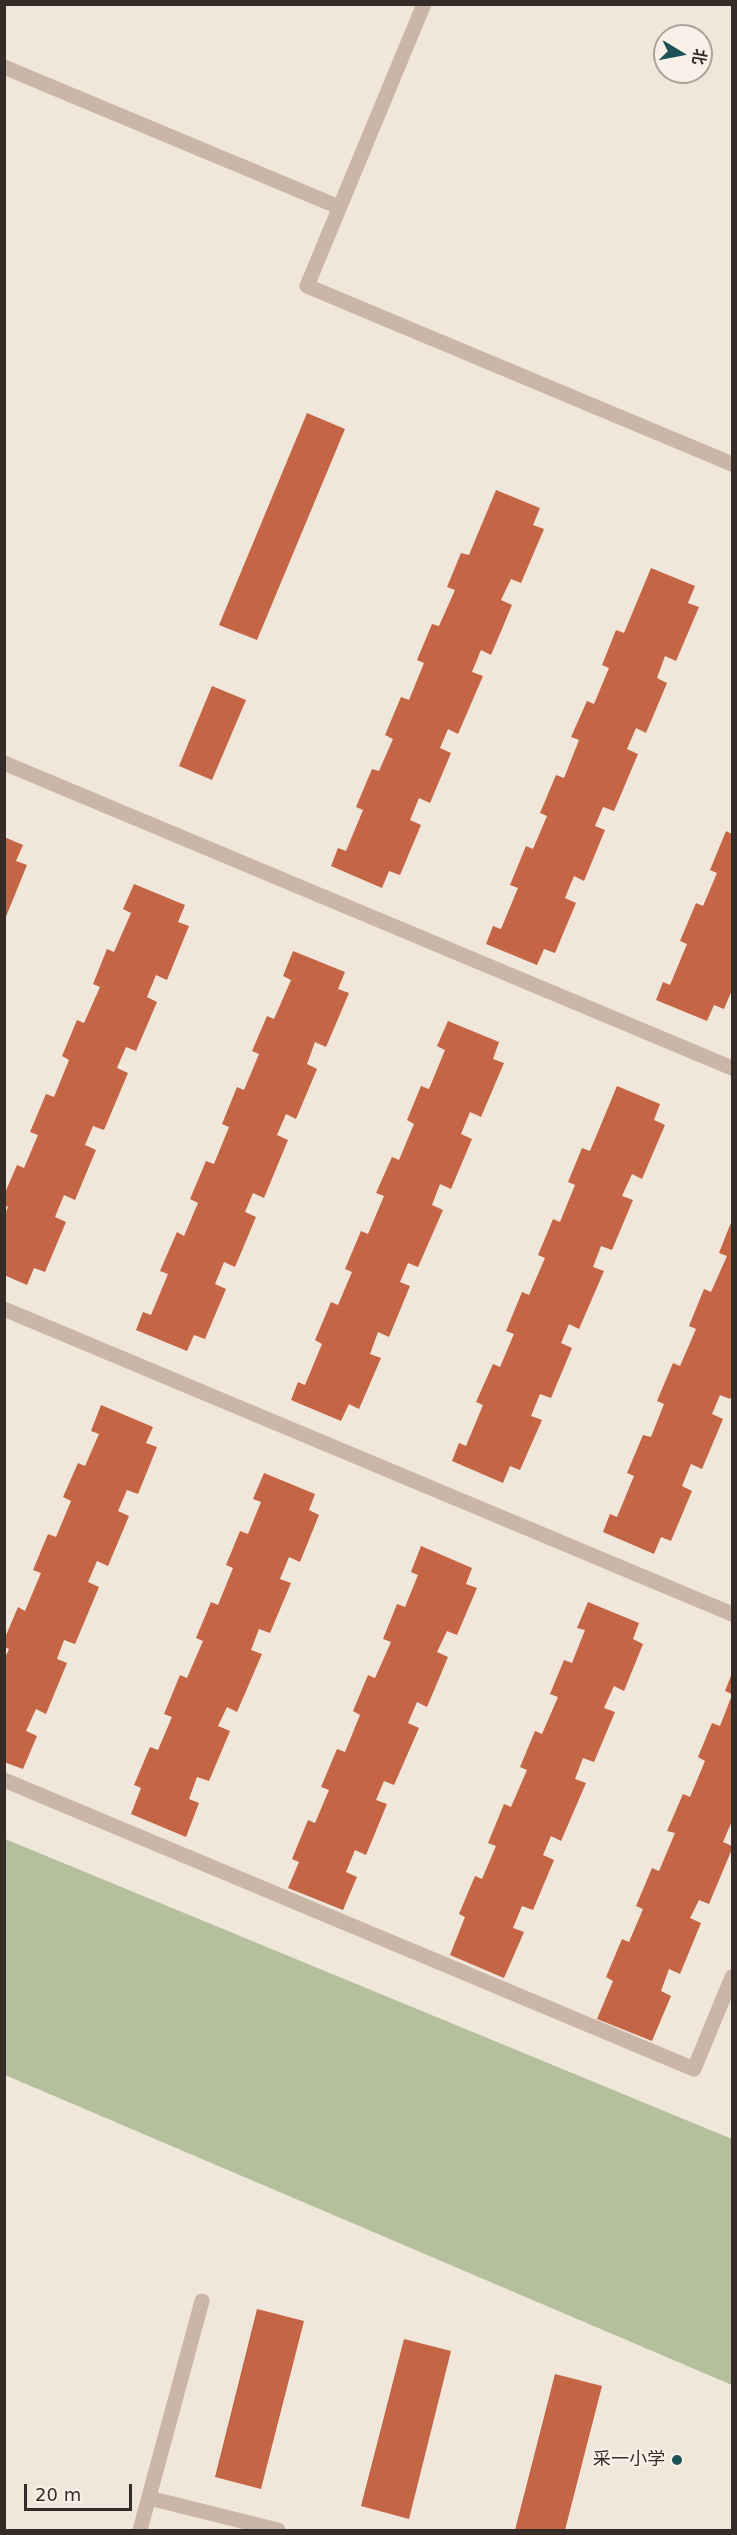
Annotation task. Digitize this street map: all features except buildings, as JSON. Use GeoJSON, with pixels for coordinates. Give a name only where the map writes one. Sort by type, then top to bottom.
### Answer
{"type":"FeatureCollection","features":[{"type":"Feature","properties":{"kind":"lane"},"geometry":{"type":"LineString","coordinates":[[424,4],[307,286],[732,464]]}},
{"type":"Feature","properties":{"kind":"lane"},"geometry":{"type":"LineString","coordinates":[[4,68],[339,207]]}},
{"type":"Feature","properties":{"kind":"lane"},"geometry":{"type":"LineString","coordinates":[[4,763],[732,1068]]}},
{"type":"Feature","properties":{"kind":"lane"},"geometry":{"type":"LineString","coordinates":[[4,1309],[732,1614]]}},
{"type":"Feature","properties":{"kind":"lane"},"geometry":{"type":"LineString","coordinates":[[4,1780],[694,2069],[732,1977]]}},
{"type":"Feature","properties":{"kind":"lane"},"geometry":{"type":"LineString","coordinates":[[141,2530],[201,2301]]}},
{"type":"Feature","properties":{"kind":"lane"},"geometry":{"type":"LineString","coordinates":[[149,2498],[278,2530]]}},
{"type":"Feature","properties":{"kind":"green space"},"geometry":{"type":"Polygon","coordinates":[[[5,1839],[732,2139],[732,2385],[5,2075],[5,1839]]]}},
{"type":"Feature","properties":{"kind":"place","name":"采一小学"},"geometry":{"type":"Point","coordinates":[677,2460]}}]}
